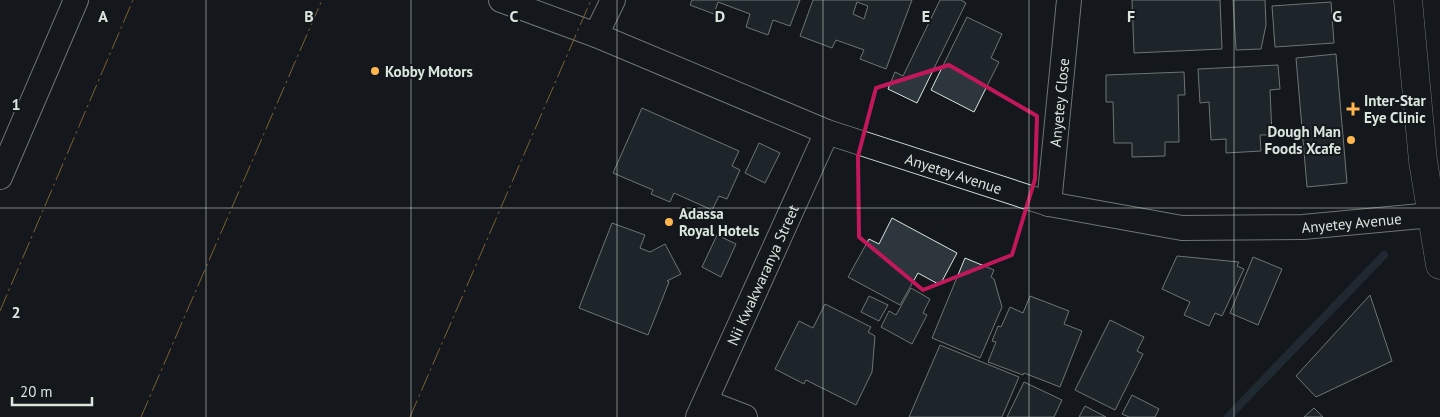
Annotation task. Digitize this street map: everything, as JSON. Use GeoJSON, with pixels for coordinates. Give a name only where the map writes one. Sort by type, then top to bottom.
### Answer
{"type":"FeatureCollection","features":[{"type":"Feature","properties":{"kind":"main road"},"geometry":{"type":"LineString","coordinates":[[1408,0],[1423,161],[1440,264]]}},
{"type":"Feature","properties":{"kind":"street"},"geometry":{"type":"LineString","coordinates":[[0,178],[76,0]]}},
{"type":"Feature","properties":{"kind":"street","name":"Anyetey Avenue"},"geometry":{"type":"LineString","coordinates":[[501,0],[596,35],[827,132],[1049,204],[1182,228],[1304,227],[1432,215]]}},
{"type":"Feature","properties":{"kind":"street"},"geometry":{"type":"LineString","coordinates":[[596,35],[612,0]]}},
{"type":"Feature","properties":{"kind":"street","name":"Anyetey Close"},"geometry":{"type":"LineString","coordinates":[[1049,204],[1069,0]]}},
{"type":"Feature","properties":{"kind":"street","name":"Nii Kwakwaranya Street"},"geometry":{"type":"LineString","coordinates":[[702,409],[827,132]]}},
{"type":"Feature","properties":{"kind":"street"},"geometry":{"type":"LineString","coordinates":[[702,409],[744,417]]}},
{"type":"Feature","properties":{"kind":"highlighted area"},"geometry":{"type":"Polygon","coordinates":[[[949,65],[1037,116],[1035,179],[1012,255],[923,290],[859,237],[858,156],[876,88],[949,65]]]}},
{"type":"Feature","properties":{"kind":"building"},"geometry":{"type":"Polygon","coordinates":[[[692,0],[800,0],[790,26],[773,20],[768,35],[746,27],[750,14],[718,2],[714,14],[690,5],[692,0]]]}},
{"type":"Feature","properties":{"kind":"building"},"geometry":{"type":"Polygon","coordinates":[[[813,0],[912,0],[886,69],[860,59],[864,50],[836,40],[832,48],[800,36],[813,0]],[[857,2],[853,14],[864,19],[868,6],[857,2]]]}},
{"type":"Feature","properties":{"kind":"building"},"geometry":{"type":"Polygon","coordinates":[[[940,0],[961,0],[966,3],[917,103],[888,89],[895,72],[903,76],[940,0]]]}},
{"type":"Feature","properties":{"kind":"building"},"geometry":{"type":"Polygon","coordinates":[[[1132,0],[1220,0],[1222,49],[1134,53],[1132,0]]]}},
{"type":"Feature","properties":{"kind":"building"},"geometry":{"type":"Polygon","coordinates":[[[1233,0],[1265,0],[1266,25],[1261,49],[1236,50],[1233,0]]]}},
{"type":"Feature","properties":{"kind":"building"},"geometry":{"type":"Polygon","coordinates":[[[1331,2],[1334,43],[1275,47],[1272,6],[1331,2]]]}},
{"type":"Feature","properties":{"kind":"building"},"geometry":{"type":"Polygon","coordinates":[[[967,17],[1002,34],[991,58],[999,62],[974,112],[931,90],[967,17]]]}},
{"type":"Feature","properties":{"kind":"building"},"geometry":{"type":"Polygon","coordinates":[[[1336,54],[1347,183],[1307,187],[1296,58],[1336,54]]]}},
{"type":"Feature","properties":{"kind":"building"},"geometry":{"type":"Polygon","coordinates":[[[1278,65],[1280,89],[1270,90],[1272,135],[1260,135],[1261,151],[1226,153],[1226,139],[1211,140],[1209,102],[1200,103],[1198,69],[1278,65]]]}},
{"type":"Feature","properties":{"kind":"building"},"geometry":{"type":"Polygon","coordinates":[[[1184,72],[1185,95],[1178,95],[1179,142],[1165,142],[1165,156],[1132,157],[1132,143],[1114,143],[1113,102],[1106,102],[1106,75],[1184,72]]]}},
{"type":"Feature","properties":{"kind":"building"},"geometry":{"type":"Polygon","coordinates":[[[642,108],[739,151],[732,166],[740,170],[727,199],[719,196],[712,210],[674,193],[670,202],[651,194],[653,190],[613,173],[642,108]]]}},
{"type":"Feature","properties":{"kind":"building"},"geometry":{"type":"Polygon","coordinates":[[[759,143],[780,153],[765,183],[745,173],[759,143]]]}},
{"type":"Feature","properties":{"kind":"building"},"geometry":{"type":"Polygon","coordinates":[[[892,218],[957,253],[940,285],[918,273],[900,305],[848,277],[869,239],[879,244],[892,218]]]}},
{"type":"Feature","properties":{"kind":"building"},"geometry":{"type":"Polygon","coordinates":[[[612,223],[645,235],[640,248],[650,252],[665,244],[681,274],[667,281],[669,282],[648,335],[579,308],[612,223]]]}},
{"type":"Feature","properties":{"kind":"building"},"geometry":{"type":"Polygon","coordinates":[[[717,235],[736,244],[721,277],[702,267],[717,235]]]}},
{"type":"Feature","properties":{"kind":"building"},"geometry":{"type":"Polygon","coordinates":[[[1177,256],[1239,262],[1237,266],[1244,269],[1222,316],[1215,313],[1209,326],[1184,315],[1190,302],[1162,289],[1177,256]]]}},
{"type":"Feature","properties":{"kind":"building"},"geometry":{"type":"Polygon","coordinates":[[[1253,257],[1282,269],[1258,325],[1230,313],[1253,257]]]}},
{"type":"Feature","properties":{"kind":"building"},"geometry":{"type":"Polygon","coordinates":[[[965,258],[994,270],[991,277],[994,279],[1002,307],[980,358],[932,338],[965,258]]]}},
{"type":"Feature","properties":{"kind":"building"},"geometry":{"type":"Polygon","coordinates":[[[911,288],[930,299],[923,313],[927,315],[912,344],[881,327],[889,311],[896,315],[911,288]]]}},
{"type":"Feature","properties":{"kind":"building"},"geometry":{"type":"Polygon","coordinates":[[[1370,295],[1392,361],[1316,397],[1296,376],[1370,295]]]}},
{"type":"Feature","properties":{"kind":"building"},"geometry":{"type":"Polygon","coordinates":[[[869,296],[888,305],[879,321],[861,312],[869,296]]]}},
{"type":"Feature","properties":{"kind":"building"},"geometry":{"type":"Polygon","coordinates":[[[1030,296],[1069,311],[1064,324],[1082,331],[1060,387],[988,362],[996,342],[992,341],[998,326],[1001,327],[1010,307],[1023,313],[1030,296]]]}},
{"type":"Feature","properties":{"kind":"building"},"geometry":{"type":"Polygon","coordinates":[[[825,304],[871,327],[868,332],[875,336],[872,372],[856,405],[806,380],[804,384],[775,369],[799,321],[813,328],[825,304]]]}},
{"type":"Feature","properties":{"kind":"building"},"geometry":{"type":"Polygon","coordinates":[[[1110,320],[1144,337],[1137,351],[1143,354],[1115,410],[1075,390],[1110,320]]]}},
{"type":"Feature","properties":{"kind":"building"},"geometry":{"type":"Polygon","coordinates":[[[940,345],[1019,377],[1002,417],[909,417],[940,345]]]}},
{"type":"Feature","properties":{"kind":"building"},"geometry":{"type":"Polygon","coordinates":[[[1024,382],[1062,400],[1054,417],[1007,417],[1024,382]]]}},
{"type":"Feature","properties":{"kind":"building"},"geometry":{"type":"Polygon","coordinates":[[[1132,395],[1159,409],[1155,417],[1129,417],[1122,414],[1132,395]]]}},
{"type":"Feature","properties":{"kind":"building"},"geometry":{"type":"Polygon","coordinates":[[[1085,406],[1106,417],[1079,417],[1085,406]]]}},
{"type":"Feature","properties":{"kind":"building"},"geometry":{"type":"Polygon","coordinates":[[[1314,408],[1323,417],[1304,417],[1314,408]]]}},
{"type":"Feature","properties":{"kind":"waterway"},"geometry":{"type":"LineString","coordinates":[[1228,417],[1384,255]]}},
{"type":"Feature","properties":{"kind":"power"},"geometry":{"type":"LineString","coordinates":[[0,311],[133,0]]}},
{"type":"Feature","properties":{"kind":"power"},"geometry":{"type":"LineString","coordinates":[[141,417],[322,0]]}},
{"type":"Feature","properties":{"kind":"power"},"geometry":{"type":"LineString","coordinates":[[410,417],[591,0]]}},
{"type":"Feature","properties":{"kind":"place","name":"Kobby Motors"},"geometry":{"type":"Point","coordinates":[375,71]}},
{"type":"Feature","properties":{"kind":"place","name":"Inter-Star Eye Clinic"},"geometry":{"type":"Point","coordinates":[1353,109]}},
{"type":"Feature","properties":{"kind":"place","name":"Dough Man Foods Xcafe"},"geometry":{"type":"Point","coordinates":[1351,140]}},
{"type":"Feature","properties":{"kind":"place","name":"Adassa Royal Hotels"},"geometry":{"type":"Point","coordinates":[669,222]}}]}
